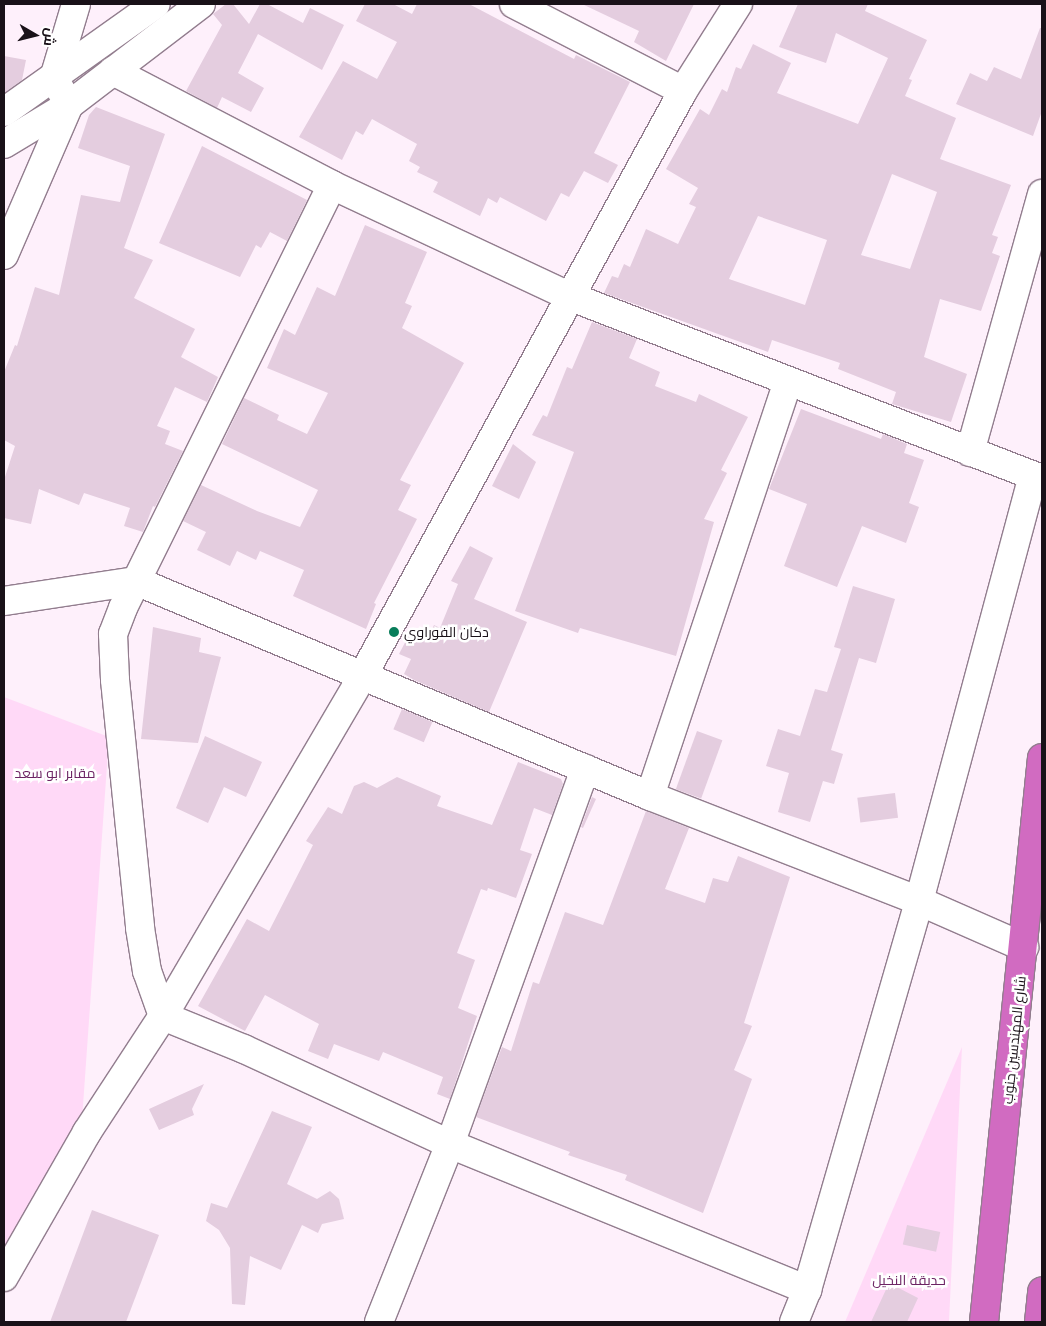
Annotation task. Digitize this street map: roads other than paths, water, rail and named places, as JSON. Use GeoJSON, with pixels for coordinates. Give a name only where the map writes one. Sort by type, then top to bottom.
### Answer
{"type":"FeatureCollection","features":[{"type":"Feature","properties":{"kind":"highway","name":"شارع المهندسين جنوب"},"geometry":{"type":"LineString","coordinates":[[984,1322],[1042,758]]}},
{"type":"Feature","properties":{"kind":"highway"},"geometry":{"type":"LineString","coordinates":[[1039,1322],[1042,1291]]}},
{"type":"Feature","properties":{"kind":"street"},"geometry":{"type":"LineString","coordinates":[[69,106],[54,78],[76,4]]}},
{"type":"Feature","properties":{"kind":"street"},"geometry":{"type":"LineString","coordinates":[[4,112],[156,4]]}},
{"type":"Feature","properties":{"kind":"street"},"geometry":{"type":"LineString","coordinates":[[4,144],[69,106],[201,4]]}},
{"type":"Feature","properties":{"kind":"street"},"geometry":{"type":"LineString","coordinates":[[514,4],[683,91]]}},
{"type":"Feature","properties":{"kind":"street"},"geometry":{"type":"LineString","coordinates":[[4,1277],[87,1132],[163,1016],[363,675],[683,91],[738,4]]}},
{"type":"Feature","properties":{"kind":"street"},"geometry":{"type":"LineString","coordinates":[[113,71],[332,185],[569,296],[1037,478],[808,1290],[794,1322]]}},
{"type":"Feature","properties":{"kind":"street"},"geometry":{"type":"LineString","coordinates":[[4,255],[69,106]]}},
{"type":"Feature","properties":{"kind":"street"},"geometry":{"type":"LineString","coordinates":[[332,185],[136,581],[113,634],[115,680],[140,928],[147,971],[163,1016],[244,1049],[450,1144],[808,1290]]}},
{"type":"Feature","properties":{"kind":"street"},"geometry":{"type":"LineString","coordinates":[[970,452],[1042,194]]}},
{"type":"Feature","properties":{"kind":"street"},"geometry":{"type":"LineString","coordinates":[[650,796],[788,381]]}},
{"type":"Feature","properties":{"kind":"street"},"geometry":{"type":"LineString","coordinates":[[4,601],[136,581],[650,796],[918,901],[1024,947]]}},
{"type":"Feature","properties":{"kind":"street"},"geometry":{"type":"LineString","coordinates":[[379,1322],[450,1144],[585,769]]}},
{"type":"Feature","properties":{"kind":"place","name":"دكان الفوراوي"},"geometry":{"type":"Point","coordinates":[394,632]}},
{"type":"Feature","properties":{"kind":"park label","name":"مقابر ابو سعد"},"geometry":{"type":"Point","coordinates":[55,773]}},
{"type":"Feature","properties":{"kind":"park label","name":"حديقة النخيل"},"geometry":{"type":"Point","coordinates":[909,1280]}}]}
